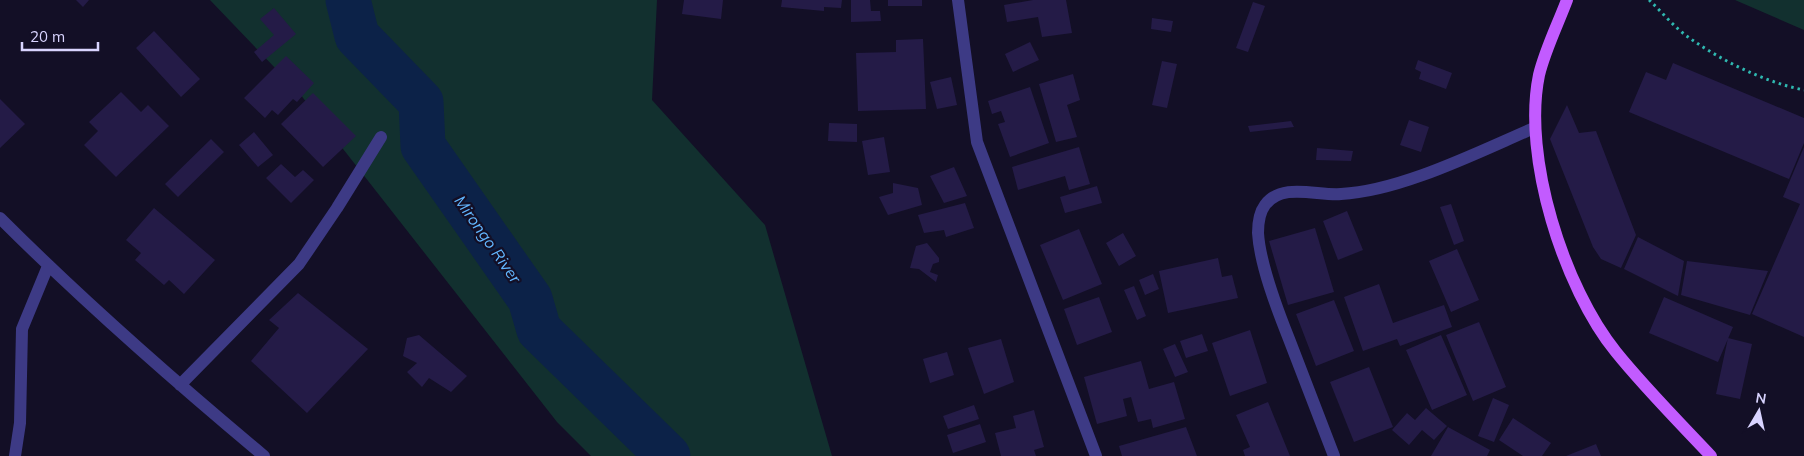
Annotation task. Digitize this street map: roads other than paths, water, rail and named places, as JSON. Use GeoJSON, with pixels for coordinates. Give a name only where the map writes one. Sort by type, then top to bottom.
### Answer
{"type":"FeatureCollection","features":[{"type":"Feature","properties":{"kind":"main road"},"geometry":{"type":"LineString","coordinates":[[1567,0],[1540,74],[1534,128],[1540,172],[1556,235],[1578,290],[1598,326],[1616,352],[1710,456]]}},
{"type":"Feature","properties":{"kind":"street"},"geometry":{"type":"LineString","coordinates":[[958,0],[977,142],[1096,456]]}},
{"type":"Feature","properties":{"kind":"street"},"geometry":{"type":"LineString","coordinates":[[1334,456],[1272,296],[1258,234],[1259,216],[1266,204],[1278,194],[1292,192],[1340,194],[1374,190],[1448,165],[1534,128]]}},
{"type":"Feature","properties":{"kind":"street"},"geometry":{"type":"LineString","coordinates":[[180,385],[299,264],[337,208],[381,137]]}},
{"type":"Feature","properties":{"kind":"street"},"geometry":{"type":"LineString","coordinates":[[0,218],[48,266],[180,385],[264,456]]}},
{"type":"Feature","properties":{"kind":"street"},"geometry":{"type":"LineString","coordinates":[[15,456],[20,422],[22,329],[48,266]]}},
{"type":"Feature","properties":{"kind":"waterway","name":"Mirongo River"},"geometry":{"type":"LineString","coordinates":[[348,0],[357,36],[421,102],[423,146],[530,299],[539,330],[668,456]]}}]}
